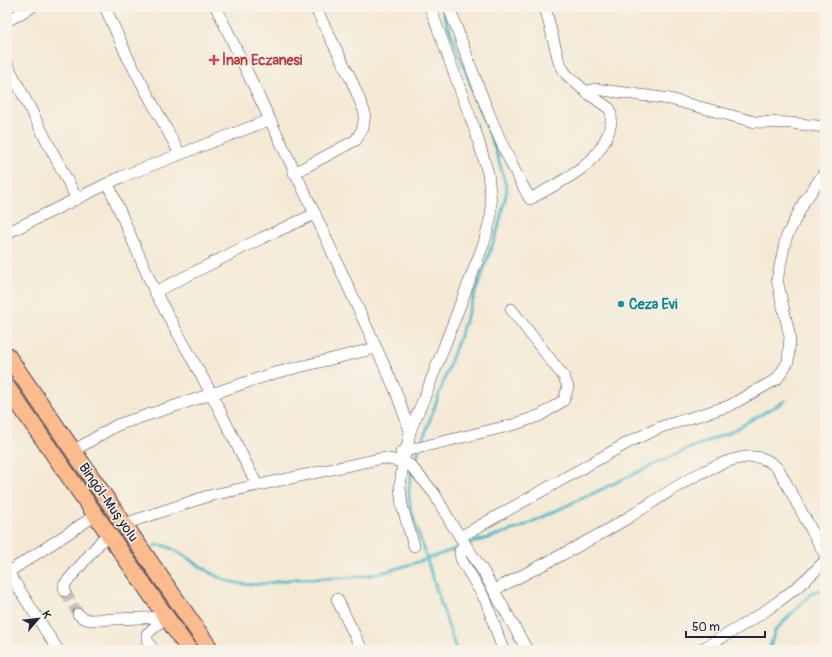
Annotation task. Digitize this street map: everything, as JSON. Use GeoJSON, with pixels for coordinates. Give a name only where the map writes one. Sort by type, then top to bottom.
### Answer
{"type":"FeatureCollection","features":[{"type":"Feature","properties":{"kind":"highway","name":"Bingöl-Muş yolu"},"geometry":{"type":"LineString","coordinates":[[7,355],[211,650]]}},
{"type":"Feature","properties":{"kind":"highway","name":"Bingöl-Muş yolu"},"geometry":{"type":"LineString","coordinates":[[7,387],[189,650]]}},
{"type":"Feature","properties":{"kind":"street"},"geometry":{"type":"LineString","coordinates":[[7,21],[32,7]]}},
{"type":"Feature","properties":{"kind":"street"},"geometry":{"type":"LineString","coordinates":[[105,7],[128,58],[180,154]]}},
{"type":"Feature","properties":{"kind":"street"},"geometry":{"type":"LineString","coordinates":[[216,7],[268,120],[315,214],[395,389],[410,431]]}},
{"type":"Feature","properties":{"kind":"street"},"geometry":{"type":"LineString","coordinates":[[294,173],[356,140],[363,128],[365,113],[354,86],[314,7]]}},
{"type":"Feature","properties":{"kind":"street"},"geometry":{"type":"LineString","coordinates":[[414,546],[402,506],[400,487],[411,449],[409,438],[410,431],[484,243],[491,216],[492,203],[489,178],[476,133],[430,7]]}},
{"type":"Feature","properties":{"kind":"street"},"geometry":{"type":"LineString","coordinates":[[449,7],[487,111],[511,164],[530,199],[582,168],[595,154],[610,131],[612,118],[610,109],[586,92],[566,74],[559,62],[545,7]]}},
{"type":"Feature","properties":{"kind":"street"},"geometry":{"type":"LineString","coordinates":[[7,64],[77,199]]}},
{"type":"Feature","properties":{"kind":"street"},"geometry":{"type":"LineString","coordinates":[[586,92],[595,88],[670,99],[755,122],[791,123],[825,127]]}},
{"type":"Feature","properties":{"kind":"street"},"geometry":{"type":"LineString","coordinates":[[7,233],[108,184],[268,120]]}},
{"type":"Feature","properties":{"kind":"street"},"geometry":{"type":"LineString","coordinates":[[463,545],[629,442],[661,427],[729,406],[777,379],[788,362],[790,337],[777,280],[786,238],[804,202],[825,172]]}},
{"type":"Feature","properties":{"kind":"street"},"geometry":{"type":"LineString","coordinates":[[108,184],[155,292],[211,394],[257,484]]}},
{"type":"Feature","properties":{"kind":"street"},"geometry":{"type":"LineString","coordinates":[[155,292],[262,238],[315,214]]}},
{"type":"Feature","properties":{"kind":"street"},"geometry":{"type":"LineString","coordinates":[[124,524],[208,496],[257,484],[383,458],[411,449],[431,446],[516,424],[541,415],[564,400],[568,387],[564,378],[512,308]]}},
{"type":"Feature","properties":{"kind":"street"},"geometry":{"type":"LineString","coordinates":[[73,451],[116,425],[275,373],[376,348]]}},
{"type":"Feature","properties":{"kind":"street"},"geometry":{"type":"LineString","coordinates":[[494,590],[625,520],[703,473],[747,457],[759,457],[771,461],[779,470],[825,555]]}},
{"type":"Feature","properties":{"kind":"street"},"geometry":{"type":"LineString","coordinates":[[383,458],[406,464],[434,493],[463,545],[494,590],[527,650]]}},
{"type":"Feature","properties":{"kind":"street"},"geometry":{"type":"LineString","coordinates":[[58,650],[7,572],[96,515]]}},
{"type":"Feature","properties":{"kind":"street"},"geometry":{"type":"LineString","coordinates":[[65,591],[64,585],[108,533]]}},
{"type":"Feature","properties":{"kind":"street"},"geometry":{"type":"LineString","coordinates":[[463,545],[486,602],[503,650]]}},
{"type":"Feature","properties":{"kind":"street"},"geometry":{"type":"LineString","coordinates":[[700,650],[773,607],[792,593],[825,561]]}},
{"type":"Feature","properties":{"kind":"street"},"geometry":{"type":"LineString","coordinates":[[337,599],[362,650]]}},
{"type":"Feature","properties":{"kind":"street"},"geometry":{"type":"LineString","coordinates":[[78,614],[90,620],[166,616]]}},
{"type":"Feature","properties":{"kind":"street"},"geometry":{"type":"LineString","coordinates":[[153,650],[147,640],[147,634],[166,616]]}},
{"type":"Feature","properties":{"kind":"waterway"},"geometry":{"type":"LineString","coordinates":[[421,445],[498,229],[507,190],[497,154],[441,7]]}},
{"type":"Feature","properties":{"kind":"waterway"},"geometry":{"type":"LineString","coordinates":[[469,544],[519,528],[685,450],[728,433],[785,401]]}},
{"type":"Feature","properties":{"kind":"waterway"},"geometry":{"type":"LineString","coordinates":[[414,466],[419,450]]}},
{"type":"Feature","properties":{"kind":"waterway"},"geometry":{"type":"LineString","coordinates":[[412,471],[409,490],[411,510],[456,650]]}},
{"type":"Feature","properties":{"kind":"waterway"},"geometry":{"type":"LineString","coordinates":[[154,546],[161,545],[169,547],[215,576],[225,580],[248,585],[298,579],[343,578],[371,575],[382,573],[458,548]]}},
{"type":"Feature","properties":{"kind":"waterway"},"geometry":{"type":"LineString","coordinates":[[769,650],[775,631],[813,592],[825,590]]}},
{"type":"Feature","properties":{"kind":"tunnel"},"geometry":{"type":"LineString","coordinates":[[65,591],[78,614]]}},
{"type":"Feature","properties":{"kind":"place","name":"İnan Eczanesi"},"geometry":{"type":"Point","coordinates":[214,60]}},
{"type":"Feature","properties":{"kind":"place","name":"Ceza Evi"},"geometry":{"type":"Point","coordinates":[621,304]}}]}
